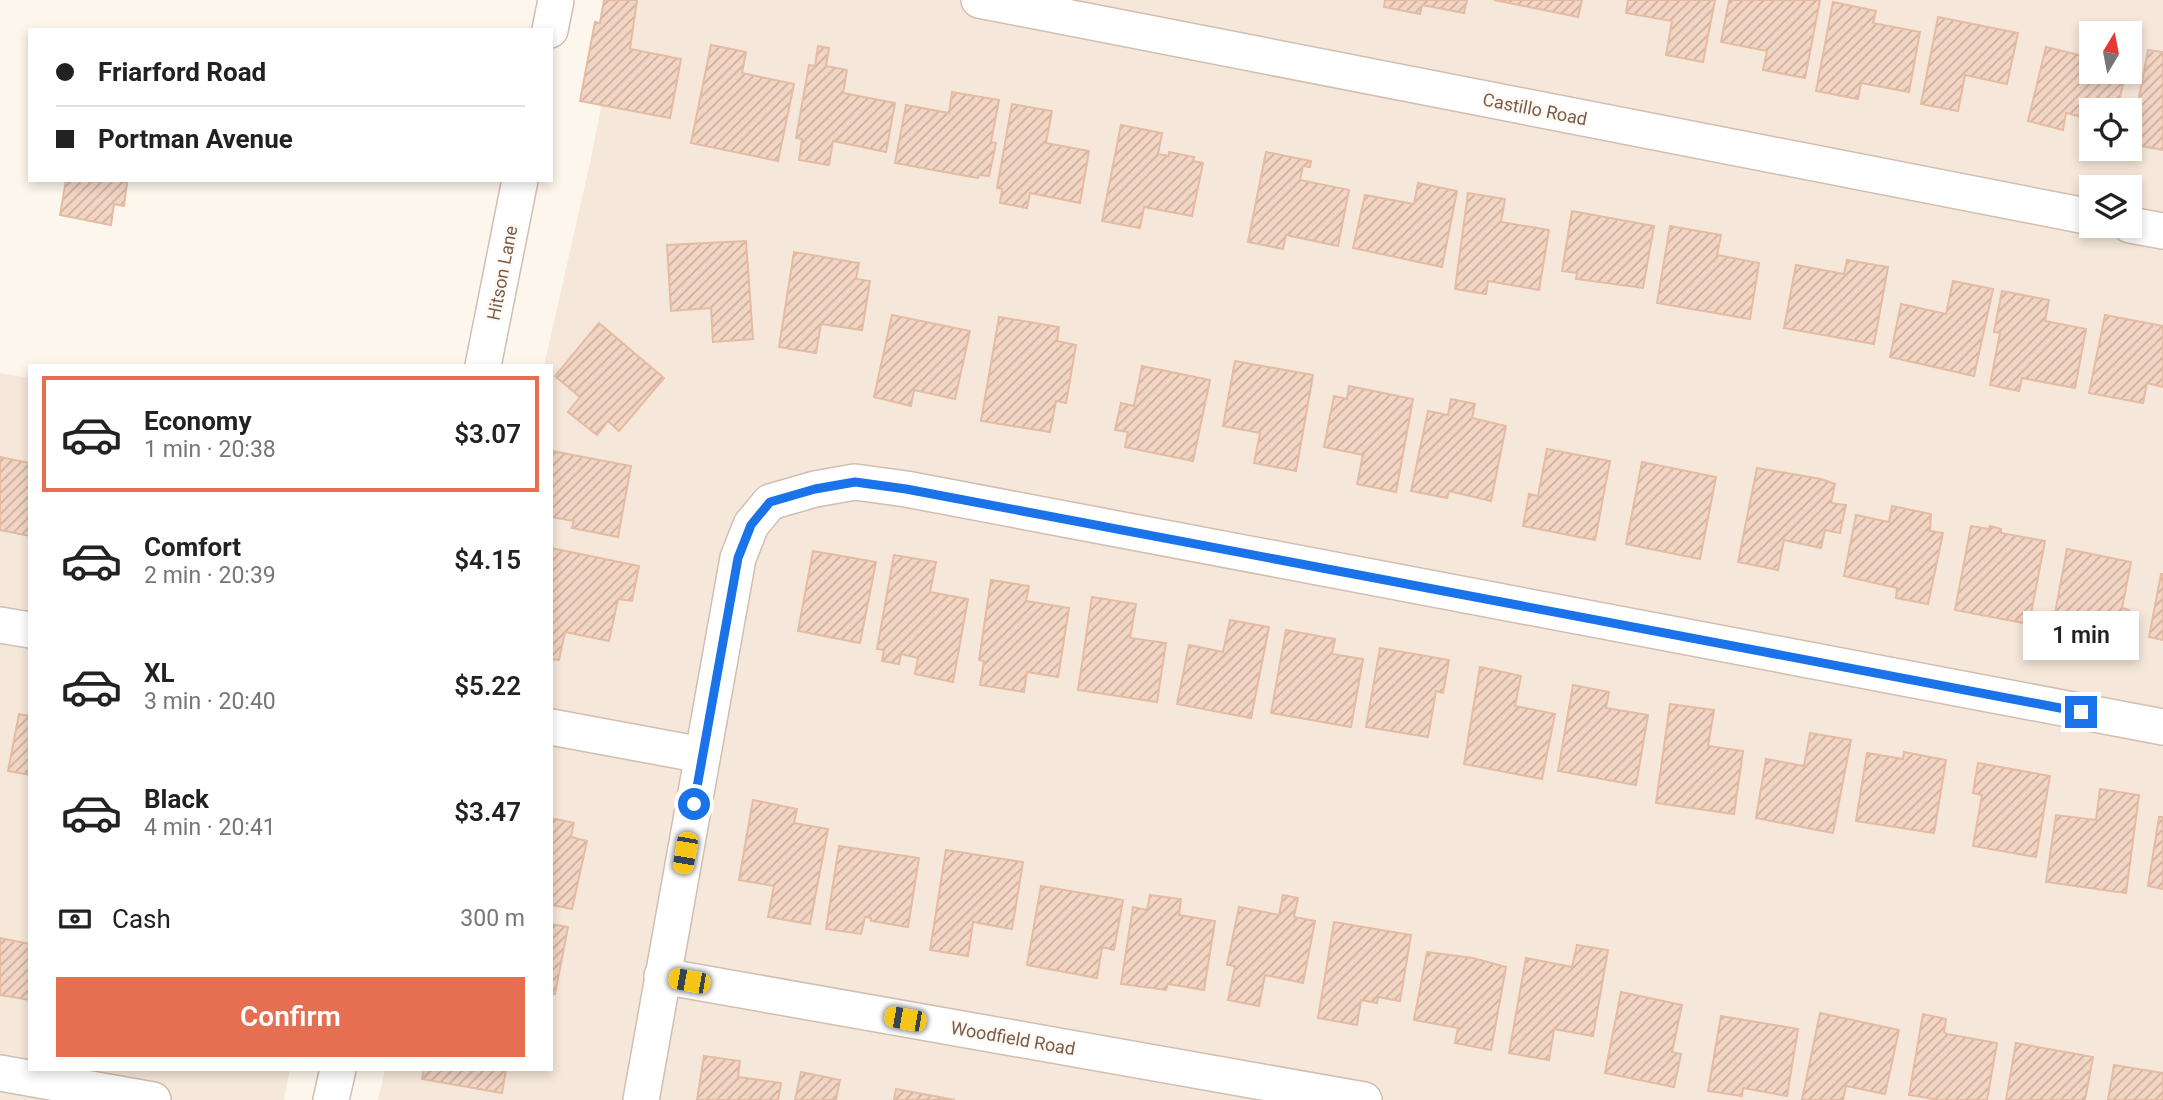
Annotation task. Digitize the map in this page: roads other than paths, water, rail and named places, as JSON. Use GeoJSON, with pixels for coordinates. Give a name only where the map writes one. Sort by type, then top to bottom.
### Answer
{"type":"FeatureCollection","features":[{"type":"Feature","properties":{"kind":"street"},"geometry":{"type":"LineString","coordinates":[[550,28],[556,0]]}},
{"type":"Feature","properties":{"kind":"street","name":"Castillo Road"},"geometry":{"type":"LineString","coordinates":[[979,0],[2079,215]]}},
{"type":"Feature","properties":{"kind":"street","name":"Hitson Lane"},"geometry":{"type":"LineString","coordinates":[[483,364],[520,182]]}},
{"type":"Feature","properties":{"kind":"street"},"geometry":{"type":"LineString","coordinates":[[2142,227],[2163,231]]}},
{"type":"Feature","properties":{"kind":"street"},"geometry":{"type":"LineString","coordinates":[[641,1100],[738,558],[751,525],[770,502],[815,489],[855,482],[906,489],[2163,727]]}},
{"type":"Feature","properties":{"kind":"street"},"geometry":{"type":"LineString","coordinates":[[0,625],[28,630]]}},
{"type":"Feature","properties":{"kind":"street"},"geometry":{"type":"LineString","coordinates":[[553,727],[702,755]]}},
{"type":"Feature","properties":{"kind":"street","name":"Woodfield Road"},"geometry":{"type":"LineString","coordinates":[[662,976],[1364,1100]]}},
{"type":"Feature","properties":{"kind":"street"},"geometry":{"type":"LineString","coordinates":[[331,1100],[338,1071]]}},
{"type":"Feature","properties":{"kind":"street"},"geometry":{"type":"LineString","coordinates":[[0,1073],[153,1100]]}}]}
